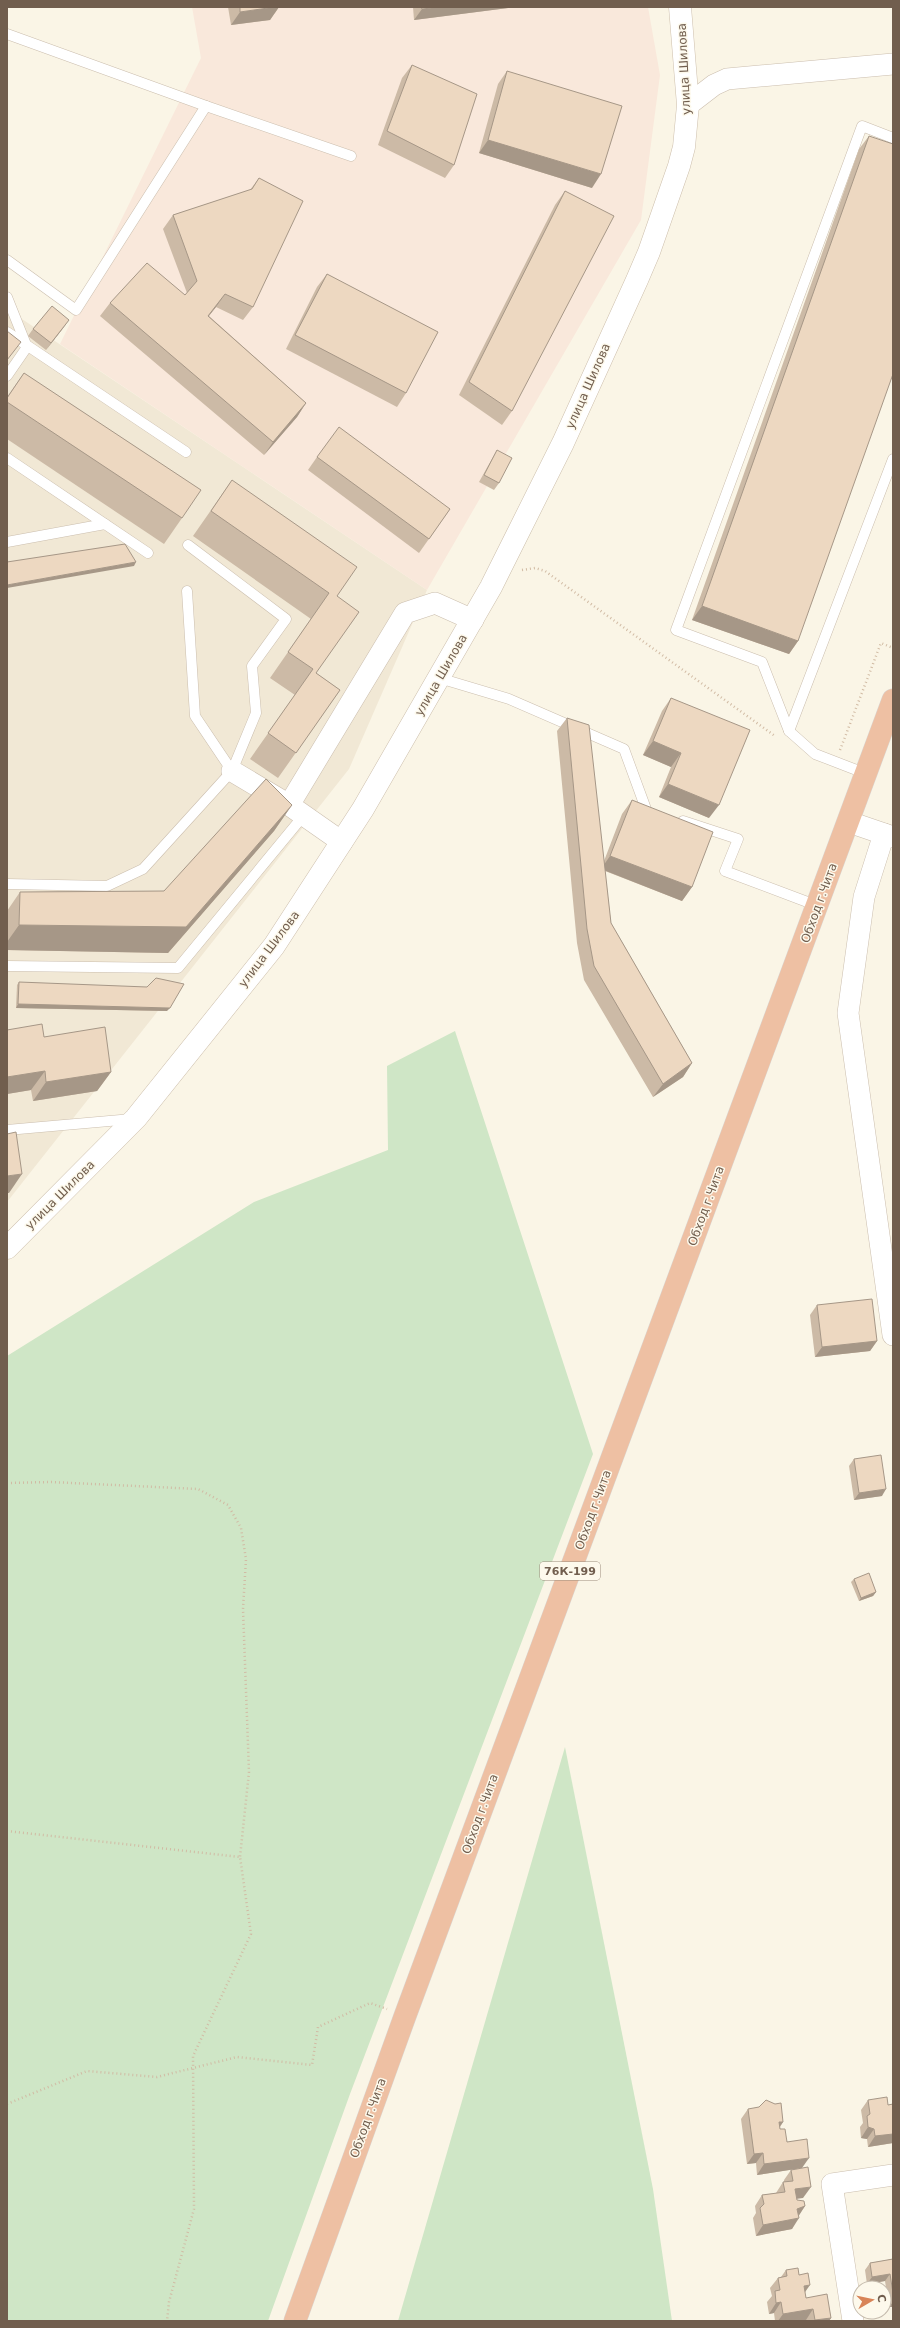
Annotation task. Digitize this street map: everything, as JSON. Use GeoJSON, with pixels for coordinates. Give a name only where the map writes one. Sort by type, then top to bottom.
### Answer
{"type":"FeatureCollection","features":[{"type":"Feature","properties":{"kind":"highway","name":"Обход г.Чита"},"geometry":{"type":"LineString","coordinates":[[295,2321],[405,2016],[867,774],[893,700]]}},
{"type":"Feature","properties":{"kind":"main road","name":"улица Шилова"},"geometry":{"type":"LineString","coordinates":[[7,1248],[136,1118],[274,946],[342,842],[472,620],[563,443],[649,252],[684,147],[688,105],[680,7]]}},
{"type":"Feature","properties":{"kind":"street"},"geometry":{"type":"LineString","coordinates":[[688,105],[714,85],[727,79],[893,64]]}},
{"type":"Feature","properties":{"kind":"street"},"geometry":{"type":"LineString","coordinates":[[296,810],[405,613],[435,603],[472,620]]}},
{"type":"Feature","properties":{"kind":"street"},"geometry":{"type":"LineString","coordinates":[[232,772],[296,810],[342,842]]}},
{"type":"Feature","properties":{"kind":"street"},"geometry":{"type":"LineString","coordinates":[[849,822],[889,836],[864,897],[848,1013],[893,1335]]}},
{"type":"Feature","properties":{"kind":"street"},"geometry":{"type":"LineString","coordinates":[[853,2321],[832,2184],[893,2175]]}},
{"type":"Feature","properties":{"kind":"lane"},"geometry":{"type":"LineString","coordinates":[[7,34],[206,106],[351,156]]}},
{"type":"Feature","properties":{"kind":"lane"},"geometry":{"type":"LineString","coordinates":[[7,260],[76,310],[206,106]]}},
{"type":"Feature","properties":{"kind":"lane"},"geometry":{"type":"LineString","coordinates":[[867,774],[815,754],[789,731],[762,662],[676,630],[862,126],[893,138]]}},
{"type":"Feature","properties":{"kind":"lane"},"geometry":{"type":"LineString","coordinates":[[7,297],[27,347]]}},
{"type":"Feature","properties":{"kind":"lane"},"geometry":{"type":"LineString","coordinates":[[7,332],[27,347],[186,452]]}},
{"type":"Feature","properties":{"kind":"lane"},"geometry":{"type":"LineString","coordinates":[[7,376],[27,347]]}},
{"type":"Feature","properties":{"kind":"lane"},"geometry":{"type":"LineString","coordinates":[[7,458],[148,553]]}},
{"type":"Feature","properties":{"kind":"lane"},"geometry":{"type":"LineString","coordinates":[[789,731],[893,460]]}},
{"type":"Feature","properties":{"kind":"lane"},"geometry":{"type":"LineString","coordinates":[[7,542],[105,524]]}},
{"type":"Feature","properties":{"kind":"lane"},"geometry":{"type":"LineString","coordinates":[[7,884],[107,886],[143,868],[232,772],[256,713],[252,666],[286,619],[188,545]]}},
{"type":"Feature","properties":{"kind":"lane"},"geometry":{"type":"LineString","coordinates":[[187,591],[195,716],[232,772]]}},
{"type":"Feature","properties":{"kind":"lane"},"geometry":{"type":"LineString","coordinates":[[439,678],[509,699],[624,749],[646,809]]}},
{"type":"Feature","properties":{"kind":"lane"},"geometry":{"type":"LineString","coordinates":[[7,966],[178,968],[296,810]]}},
{"type":"Feature","properties":{"kind":"lane"},"geometry":{"type":"LineString","coordinates":[[679,820],[738,838],[725,871],[818,906]]}},
{"type":"Feature","properties":{"kind":"lane"},"geometry":{"type":"LineString","coordinates":[[7,1130],[136,1118]]}},
{"type":"Feature","properties":{"kind":"path"},"geometry":{"type":"LineString","coordinates":[[520,571],[535,568],[545,572],[781,740]]}},
{"type":"Feature","properties":{"kind":"path"},"geometry":{"type":"LineString","coordinates":[[835,762],[881,643],[893,648]]}},
{"type":"Feature","properties":{"kind":"path"},"geometry":{"type":"LineString","coordinates":[[7,1483],[51,1482],[198,1489],[228,1505],[241,1528],[246,1559],[243,1609],[249,1772],[240,1857],[251,1934],[193,2056],[194,2209],[169,2302],[167,2321]]}},
{"type":"Feature","properties":{"kind":"path"},"geometry":{"type":"LineString","coordinates":[[7,1831],[240,1857]]}},
{"type":"Feature","properties":{"kind":"path"},"geometry":{"type":"LineString","coordinates":[[7,2104],[87,2071],[157,2077],[237,2057],[312,2065],[318,2028],[370,2003],[405,2016]]}},
{"type":"Feature","properties":{"kind":"shaded area"},"geometry":{"type":"Polygon","coordinates":[[[192,7],[648,7],[660,75],[641,220],[427,590],[60,344],[201,58],[192,7]]]}},
{"type":"Feature","properties":{"kind":"shaded area"},"geometry":{"type":"Polygon","coordinates":[[[7,309],[427,590],[349,769],[7,1202],[7,309]]]}},
{"type":"Feature","properties":{"kind":"green space"},"geometry":{"type":"Polygon","coordinates":[[[455,1031],[593,1454],[350,2094],[268,2321],[7,2321],[7,1356],[254,1202],[388,1150],[387,1066],[455,1031]]]}},
{"type":"Feature","properties":{"kind":"green space"},"geometry":{"type":"Polygon","coordinates":[[[565,1747],[653,2189],[672,2321],[398,2321],[565,1747]]]}},
{"type":"Feature","properties":{"kind":"building"},"geometry":{"type":"Polygon","coordinates":[[[240,7],[275,7],[240,12],[240,7]]]}},
{"type":"Feature","properties":{"kind":"building"},"geometry":{"type":"Polygon","coordinates":[[[421,7],[441,7],[422,9],[421,7]]]}},
{"type":"Feature","properties":{"kind":"building"},"geometry":{"type":"Polygon","coordinates":[[[412,65],[477,94],[454,165],[387,131],[412,65]]]}},
{"type":"Feature","properties":{"kind":"building"},"geometry":{"type":"Polygon","coordinates":[[[507,71],[622,106],[601,174],[488,140],[507,71]]]}},
{"type":"Feature","properties":{"kind":"building"},"geometry":{"type":"Polygon","coordinates":[[[869,136],[893,144],[893,374],[798,641],[702,606],[869,136]]]}},
{"type":"Feature","properties":{"kind":"building"},"geometry":{"type":"Polygon","coordinates":[[[259,178],[303,201],[253,307],[225,294],[208,316],[306,403],[273,442],[110,303],[147,263],[185,295],[197,281],[173,215],[252,189],[259,178]]]}},
{"type":"Feature","properties":{"kind":"building"},"geometry":{"type":"Polygon","coordinates":[[[565,191],[614,216],[512,411],[469,382],[565,191]]]}},
{"type":"Feature","properties":{"kind":"building"},"geometry":{"type":"Polygon","coordinates":[[[327,274],[438,332],[406,393],[295,335],[327,274]]]}},
{"type":"Feature","properties":{"kind":"building"},"geometry":{"type":"Polygon","coordinates":[[[52,306],[69,320],[51,343],[33,329],[52,306]]]}},
{"type":"Feature","properties":{"kind":"building"},"geometry":{"type":"Polygon","coordinates":[[[7,331],[21,342],[7,360],[7,331]]]}},
{"type":"Feature","properties":{"kind":"building"},"geometry":{"type":"Polygon","coordinates":[[[24,373],[201,490],[182,518],[7,402],[7,398],[24,373]]]}},
{"type":"Feature","properties":{"kind":"building"},"geometry":{"type":"Polygon","coordinates":[[[339,427],[450,509],[429,539],[317,457],[339,427]]]}},
{"type":"Feature","properties":{"kind":"building"},"geometry":{"type":"Polygon","coordinates":[[[497,450],[512,458],[499,483],[484,475],[497,450]]]}},
{"type":"Feature","properties":{"kind":"building"},"geometry":{"type":"Polygon","coordinates":[[[232,480],[357,567],[337,596],[359,612],[316,673],[340,690],[296,753],[268,733],[313,669],[288,652],[329,593],[211,511],[232,480]]]}},
{"type":"Feature","properties":{"kind":"building"},"geometry":{"type":"Polygon","coordinates":[[[125,544],[136,562],[7,585],[7,562],[125,544]]]}},
{"type":"Feature","properties":{"kind":"building"},"geometry":{"type":"Polygon","coordinates":[[[671,698],[750,730],[719,805],[668,784],[681,753],[653,741],[671,698]]]}},
{"type":"Feature","properties":{"kind":"building"},"geometry":{"type":"Polygon","coordinates":[[[567,718],[589,725],[611,923],[692,1063],[663,1084],[594,966],[587,929],[567,718]]]}},
{"type":"Feature","properties":{"kind":"building"},"geometry":{"type":"Polygon","coordinates":[[[266,779],[292,805],[186,927],[19,925],[20,892],[164,891],[266,779]]]}},
{"type":"Feature","properties":{"kind":"building"},"geometry":{"type":"Polygon","coordinates":[[[632,800],[713,832],[692,887],[610,856],[632,800]]]}},
{"type":"Feature","properties":{"kind":"building"},"geometry":{"type":"Polygon","coordinates":[[[156,978],[184,984],[170,1008],[18,1004],[19,982],[147,987],[156,978]]]}},
{"type":"Feature","properties":{"kind":"building"},"geometry":{"type":"Polygon","coordinates":[[[42,1024],[44,1037],[105,1027],[111,1072],[46,1082],[45,1071],[7,1077],[7,1030],[42,1024]]]}},
{"type":"Feature","properties":{"kind":"building"},"geometry":{"type":"Polygon","coordinates":[[[16,1132],[22,1174],[7,1176],[7,1134],[16,1132]]]}},
{"type":"Feature","properties":{"kind":"building"},"geometry":{"type":"Polygon","coordinates":[[[872,1299],[877,1341],[822,1347],[817,1305],[872,1299]]]}},
{"type":"Feature","properties":{"kind":"building"},"geometry":{"type":"Polygon","coordinates":[[[881,1455],[886,1489],[859,1493],[854,1459],[881,1455]]]}},
{"type":"Feature","properties":{"kind":"building"},"geometry":{"type":"Polygon","coordinates":[[[869,1573],[876,1592],[861,1598],[854,1579],[869,1573]]]}},
{"type":"Feature","properties":{"kind":"building"},"geometry":{"type":"Polygon","coordinates":[[[887,2097],[888,2105],[893,2104],[893,2134],[875,2136],[874,2129],[868,2127],[867,2116],[870,2114],[868,2100],[887,2097]]]}},
{"type":"Feature","properties":{"kind":"building"},"geometry":{"type":"Polygon","coordinates":[[[766,2100],[775,2104],[781,2103],[783,2122],[779,2122],[780,2129],[785,2129],[787,2142],[807,2139],[809,2158],[764,2164],[763,2153],[754,2154],[748,2109],[759,2107],[766,2100]]]}},
{"type":"Feature","properties":{"kind":"building"},"geometry":{"type":"Polygon","coordinates":[[[808,2167],[811,2187],[795,2189],[797,2200],[804,2201],[805,2206],[797,2209],[799,2218],[763,2225],[760,2208],[764,2204],[762,2195],[785,2192],[783,2182],[793,2181],[791,2170],[808,2167]]]}},
{"type":"Feature","properties":{"kind":"building"},"geometry":{"type":"Polygon","coordinates":[[[893,2259],[893,2293],[890,2274],[872,2277],[870,2263],[893,2259]]]}},
{"type":"Feature","properties":{"kind":"building"},"geometry":{"type":"Polygon","coordinates":[[[798,2268],[799,2275],[808,2273],[810,2285],[804,2286],[806,2298],[827,2294],[831,2318],[815,2320],[813,2309],[783,2314],[781,2302],[776,2303],[775,2291],[780,2290],[778,2278],[787,2276],[786,2270],[798,2268]]]}}]}
